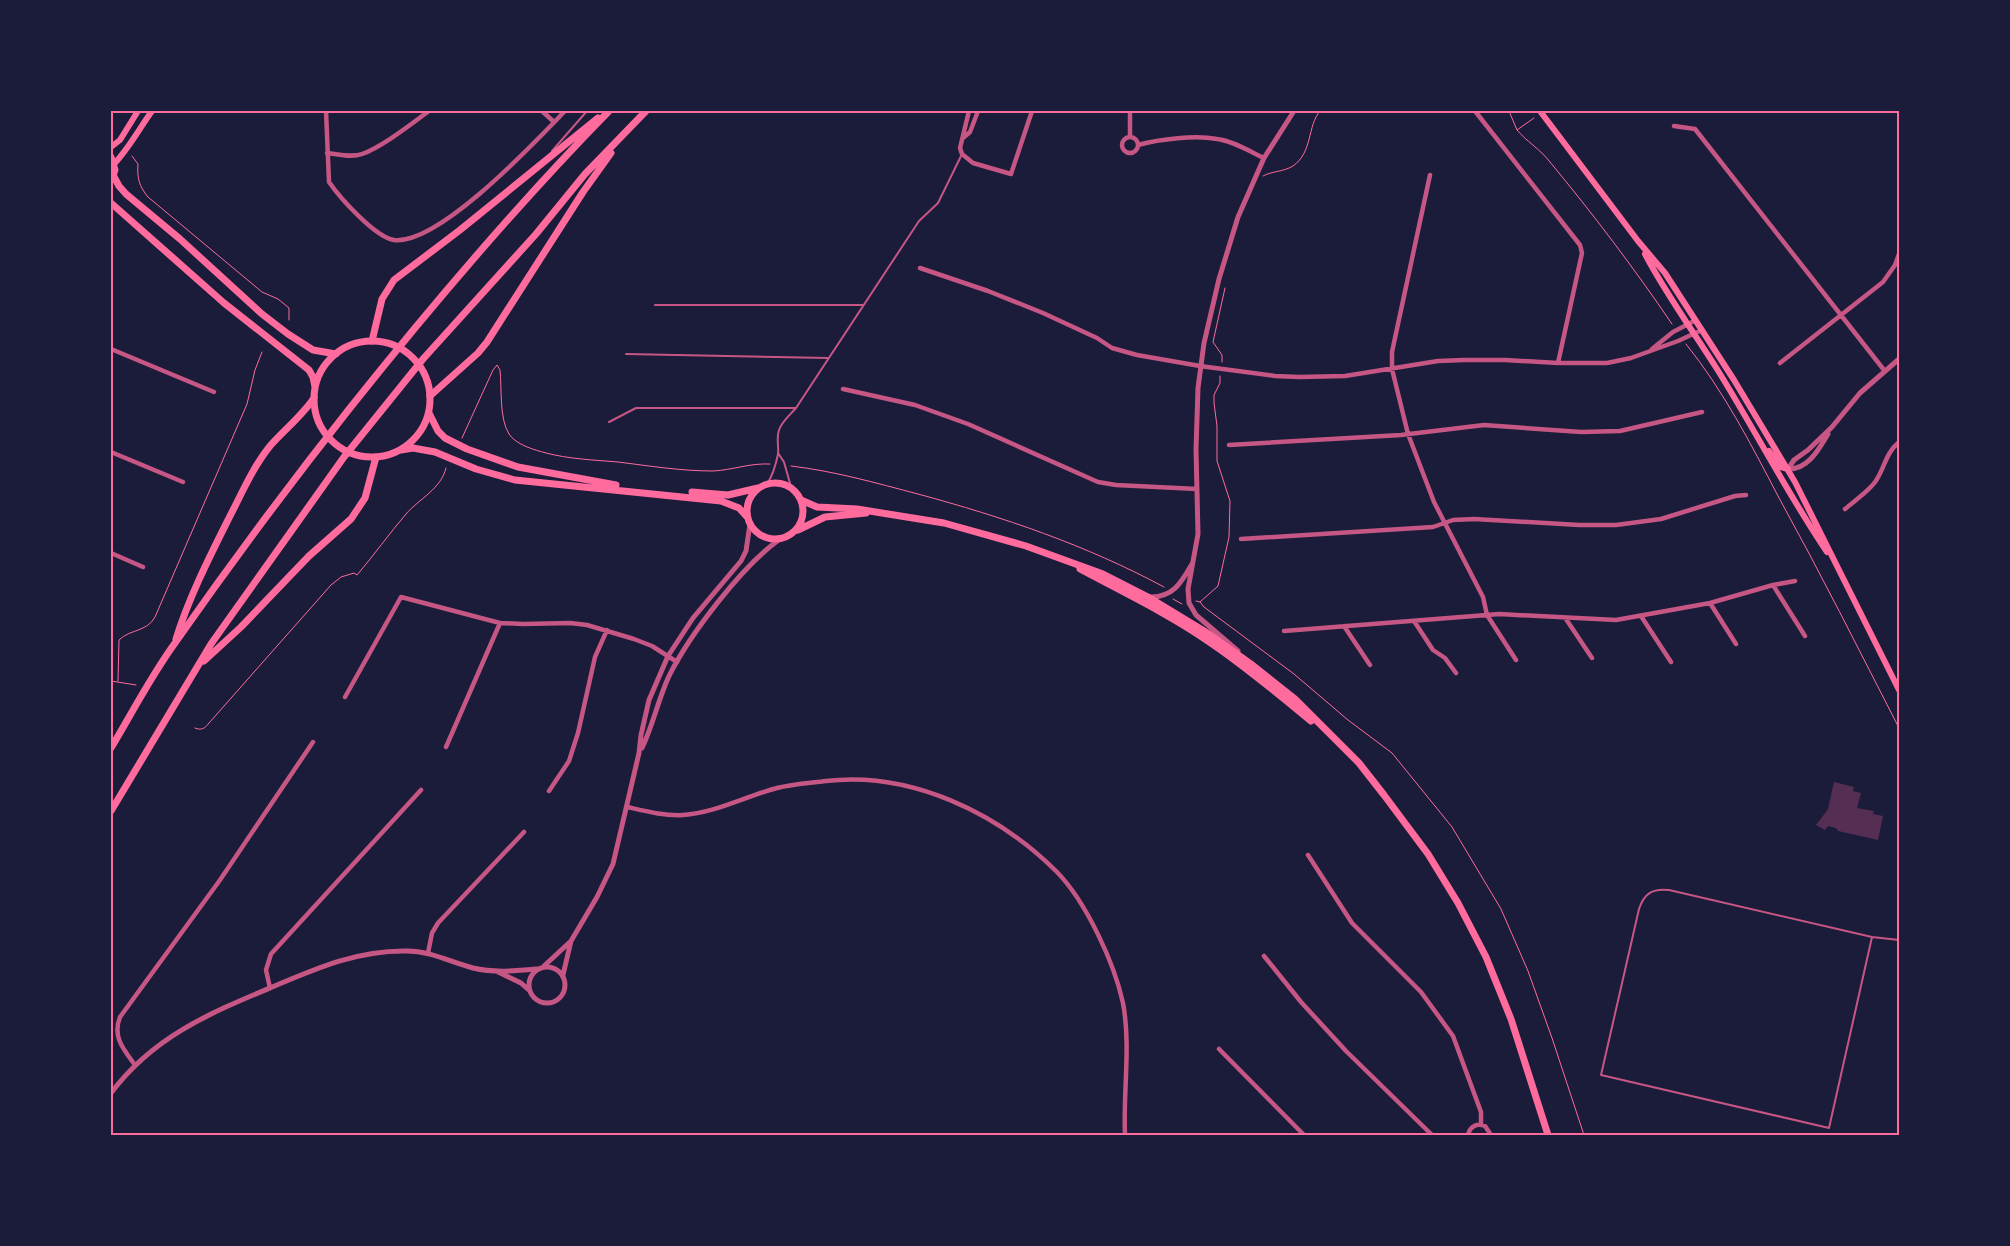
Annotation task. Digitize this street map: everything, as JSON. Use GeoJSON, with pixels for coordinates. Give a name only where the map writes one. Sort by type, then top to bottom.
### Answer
{"type":"FeatureCollection","features":[{"type":"Feature","properties":{"kind":"main road"},"geometry":{"type":"LineString","coordinates":[[111,147],[120,140],[138,111]]}},
{"type":"Feature","properties":{"kind":"main road"},"geometry":{"type":"LineString","coordinates":[[114,164],[126,151],[152,111]]}},
{"type":"Feature","properties":{"kind":"main road"},"geometry":{"type":"LineString","coordinates":[[372,341],[382,299],[394,280],[460,230],[543,161],[608,111]]}},
{"type":"Feature","properties":{"kind":"main road"},"geometry":{"type":"LineString","coordinates":[[111,748],[174,644],[273,506],[409,335],[551,171],[608,111]]}},
{"type":"Feature","properties":{"kind":"main road"},"geometry":{"type":"LineString","coordinates":[[111,811],[211,644],[344,457],[423,359],[536,234],[585,174],[646,111]]}},
{"type":"Feature","properties":{"kind":"main road"},"geometry":{"type":"LineString","coordinates":[[1540,111],[1638,242],[1665,273],[1696,320],[1788,470],[1899,690]]}},
{"type":"Feature","properties":{"kind":"main road"},"geometry":{"type":"LineString","coordinates":[[430,396],[478,353],[487,342],[582,192],[626,131]]}},
{"type":"Feature","properties":{"kind":"main road"},"geometry":{"type":"LineString","coordinates":[[111,157],[114,164],[112,177],[126,194],[180,239],[262,314],[313,350],[336,354]]}},
{"type":"Feature","properties":{"kind":"main road"},"geometry":{"type":"LineString","coordinates":[[111,203],[224,303],[309,370],[313,377],[315,407],[320,424],[336,444],[350,453],[376,457],[413,448],[435,452],[476,469],[515,480],[721,501],[739,508],[756,532],[765,537],[780,539],[825,517],[869,512]]}},
{"type":"Feature","properties":{"kind":"main road"},"geometry":{"type":"LineString","coordinates":[[1638,242],[1660,283],[1718,370],[1786,488],[1838,570]]}},
{"type":"Feature","properties":{"kind":"main road"},"geometry":{"type":"LineString","coordinates":[[315,388],[325,365],[336,354],[359,342],[383,342],[399,347],[412,357],[422,370],[429,385],[430,396],[429,413],[419,434],[401,450]]}},
{"type":"Feature","properties":{"kind":"main road"},"geometry":{"type":"LineString","coordinates":[[174,644],[193,595],[248,481],[270,447],[307,409],[314,398]]}},
{"type":"Feature","properties":{"kind":"main road"},"geometry":{"type":"LineString","coordinates":[[429,413],[438,431],[452,443],[518,467],[636,488],[728,495],[738,494],[767,484],[782,483],[791,487],[801,500],[817,507],[857,509],[944,523],[1026,546],[1103,574],[1148,597],[1209,634],[1295,699],[1337,743]]}},
{"type":"Feature","properties":{"kind":"main road"},"geometry":{"type":"LineString","coordinates":[[1748,422],[1758,432],[1776,461],[1788,470]]}},
{"type":"Feature","properties":{"kind":"main road"},"geometry":{"type":"LineString","coordinates":[[198,666],[241,627],[309,556],[355,514],[369,488],[370,475],[376,457]]}},
{"type":"Feature","properties":{"kind":"main road"},"geometry":{"type":"LineString","coordinates":[[1786,488],[1785,479],[1788,470]]}},
{"type":"Feature","properties":{"kind":"main road"},"geometry":{"type":"LineString","coordinates":[[749,521],[748,502],[758,488]]}},
{"type":"Feature","properties":{"kind":"main road"},"geometry":{"type":"LineString","coordinates":[[795,532],[803,517],[801,500]]}},
{"type":"Feature","properties":{"kind":"main road"},"geometry":{"type":"LineString","coordinates":[[1062,560],[1142,601],[1206,640],[1248,669],[1359,763],[1404,820],[1458,903],[1486,957],[1511,1019],[1548,1135]]}},
{"type":"Feature","properties":{"kind":"street"},"geometry":{"type":"LineString","coordinates":[[326,111],[329,182],[382,236],[395,240],[407,239],[424,233],[482,193],[508,170],[565,111]]}},
{"type":"Feature","properties":{"kind":"street"},"geometry":{"type":"LineString","coordinates":[[327,153],[351,156],[362,154],[429,111]]}},
{"type":"Feature","properties":{"kind":"street"},"geometry":{"type":"LineString","coordinates":[[542,111],[554,122]]}},
{"type":"Feature","properties":{"kind":"street"},"geometry":{"type":"LineString","coordinates":[[968,111],[960,148],[962,154],[973,163],[1011,174],[1032,111]]}},
{"type":"Feature","properties":{"kind":"street"},"geometry":{"type":"LineString","coordinates":[[963,138],[970,132],[978,111]]}},
{"type":"Feature","properties":{"kind":"street"},"geometry":{"type":"LineString","coordinates":[[1130,111],[1130,137]]}},
{"type":"Feature","properties":{"kind":"street"},"geometry":{"type":"LineString","coordinates":[[1476,111],[1580,245],[1582,253],[1558,364]]}},
{"type":"Feature","properties":{"kind":"street"},"geometry":{"type":"LineString","coordinates":[[1251,664],[1192,610],[1188,603],[1188,592],[1198,534],[1196,411],[1200,366],[1219,279],[1228,248],[1264,158],[1294,112]]}},
{"type":"Feature","properties":{"kind":"street"},"geometry":{"type":"LineString","coordinates":[[1674,126],[1695,129],[1884,370]]}},
{"type":"Feature","properties":{"kind":"street"},"geometry":{"type":"LineString","coordinates":[[1130,137],[1122,142],[1122,147],[1126,152],[1135,151],[1138,145]]}},
{"type":"Feature","properties":{"kind":"street"},"geometry":{"type":"LineString","coordinates":[[1130,137],[1136,140],[1138,145]]}},
{"type":"Feature","properties":{"kind":"street"},"geometry":{"type":"LineString","coordinates":[[1138,145],[1165,140],[1217,138],[1264,158]]}},
{"type":"Feature","properties":{"kind":"street"},"geometry":{"type":"LineString","coordinates":[[1430,175],[1392,352],[1392,369],[1408,434],[1434,502],[1483,596],[1487,615],[1516,660]]}},
{"type":"Feature","properties":{"kind":"street"},"geometry":{"type":"LineString","coordinates":[[1780,363],[1883,282],[1895,265],[1899,254]]}},
{"type":"Feature","properties":{"kind":"street"},"geometry":{"type":"LineString","coordinates":[[920,268],[988,291],[1043,313],[1097,338],[1112,348],[1137,355],[1200,366],[1299,377],[1345,376],[1438,361],[1505,360],[1558,364],[1613,362],[1649,351],[1702,330]]}},
{"type":"Feature","properties":{"kind":"street"},"geometry":{"type":"LineString","coordinates":[[1649,351],[1673,332],[1696,320]]}},
{"type":"Feature","properties":{"kind":"street"},"geometry":{"type":"LineString","coordinates":[[111,349],[214,392]]}},
{"type":"Feature","properties":{"kind":"street"},"geometry":{"type":"LineString","coordinates":[[1788,470],[1794,460],[1808,450],[1832,427],[1860,393],[1884,370],[1899,359]]}},
{"type":"Feature","properties":{"kind":"street"},"geometry":{"type":"LineString","coordinates":[[843,389],[898,400],[968,424],[1098,482],[1116,485],[1197,489]]}},
{"type":"Feature","properties":{"kind":"street"},"geometry":{"type":"LineString","coordinates":[[1229,446],[1408,434],[1484,425],[1580,432],[1620,431],[1702,412]]}},
{"type":"Feature","properties":{"kind":"street"},"geometry":{"type":"LineString","coordinates":[[1788,470],[1800,469],[1819,451],[1832,427]]}},
{"type":"Feature","properties":{"kind":"street"},"geometry":{"type":"LineString","coordinates":[[1845,509],[1877,480],[1892,448],[1899,442]]}},
{"type":"Feature","properties":{"kind":"street"},"geometry":{"type":"LineString","coordinates":[[111,452],[183,482]]}},
{"type":"Feature","properties":{"kind":"street"},"geometry":{"type":"LineString","coordinates":[[1241,539],[1433,527],[1453,520],[1474,519],[1585,526],[1616,525],[1661,519],[1735,496],[1746,495]]}},
{"type":"Feature","properties":{"kind":"street"},"geometry":{"type":"LineString","coordinates":[[496,971],[521,983],[540,1002],[554,1002],[560,997],[564,989],[563,975],[571,941],[613,864],[650,700],[668,656],[693,618],[746,551],[749,521]]}},
{"type":"Feature","properties":{"kind":"street"},"geometry":{"type":"LineString","coordinates":[[639,753],[647,737],[659,699],[690,640],[740,578],[770,546],[780,539]]}},
{"type":"Feature","properties":{"kind":"street"},"geometry":{"type":"LineString","coordinates":[[111,553],[143,567]]}},
{"type":"Feature","properties":{"kind":"street"},"geometry":{"type":"LineString","coordinates":[[1148,597],[1160,597],[1174,590],[1181,584],[1195,559]]}},
{"type":"Feature","properties":{"kind":"street"},"geometry":{"type":"LineString","coordinates":[[1284,631],[1514,614],[1566,619],[1616,620],[1710,603],[1773,585],[1795,581]]}},
{"type":"Feature","properties":{"kind":"street"},"geometry":{"type":"LineString","coordinates":[[1773,585],[1805,636]]}},
{"type":"Feature","properties":{"kind":"street"},"geometry":{"type":"LineString","coordinates":[[344,697],[401,597],[500,623],[570,623],[607,630],[652,646],[677,662]]}},
{"type":"Feature","properties":{"kind":"street"},"geometry":{"type":"LineString","coordinates":[[1710,603],[1736,644]]}},
{"type":"Feature","properties":{"kind":"street"},"geometry":{"type":"LineString","coordinates":[[1641,616],[1671,662]]}},
{"type":"Feature","properties":{"kind":"street"},"geometry":{"type":"LineString","coordinates":[[1566,619],[1592,658]]}},
{"type":"Feature","properties":{"kind":"street"},"geometry":{"type":"LineString","coordinates":[[1414,621],[1433,650],[1445,658],[1456,674]]}},
{"type":"Feature","properties":{"kind":"street"},"geometry":{"type":"LineString","coordinates":[[446,747],[500,623]]}},
{"type":"Feature","properties":{"kind":"street"},"geometry":{"type":"LineString","coordinates":[[1344,626],[1370,665]]}},
{"type":"Feature","properties":{"kind":"street"},"geometry":{"type":"LineString","coordinates":[[549,791],[569,761],[578,733],[595,657],[607,630]]}},
{"type":"Feature","properties":{"kind":"street"},"geometry":{"type":"LineString","coordinates":[[135,1065],[122,1049],[118,1039],[118,1022],[120,1017],[220,880],[314,742]]}},
{"type":"Feature","properties":{"kind":"street"},"geometry":{"type":"LineString","coordinates":[[627,807],[664,815],[684,815],[707,810],[778,788],[827,781],[850,780],[882,781],[923,790],[978,812],[1026,845],[1058,873],[1079,900],[1096,932],[1114,972],[1123,1002],[1127,1048],[1124,1102],[1125,1135]]}},
{"type":"Feature","properties":{"kind":"street"},"geometry":{"type":"LineString","coordinates":[[270,988],[266,970],[271,954],[421,790]]}},
{"type":"Feature","properties":{"kind":"street"},"geometry":{"type":"LineString","coordinates":[[428,953],[432,934],[438,923],[524,832]]}},
{"type":"Feature","properties":{"kind":"street"},"geometry":{"type":"LineString","coordinates":[[1308,855],[1352,923],[1421,992],[1453,1036],[1481,1112],[1481,1124]]}},
{"type":"Feature","properties":{"kind":"street"},"geometry":{"type":"LineString","coordinates":[[111,1093],[135,1065],[194,1022],[270,988],[348,957],[367,953],[406,951],[428,953],[473,968],[496,971],[537,969],[544,966],[571,941]]}},
{"type":"Feature","properties":{"kind":"street"},"geometry":{"type":"LineString","coordinates":[[1264,956],[1301,1002],[1346,1051],[1432,1135]]}},
{"type":"Feature","properties":{"kind":"street"},"geometry":{"type":"LineString","coordinates":[[544,966],[555,968],[563,975]]}},
{"type":"Feature","properties":{"kind":"street"},"geometry":{"type":"LineString","coordinates":[[530,991],[530,977],[537,969]]}},
{"type":"Feature","properties":{"kind":"street"},"geometry":{"type":"LineString","coordinates":[[1219,1049],[1304,1135]]}},
{"type":"Feature","properties":{"kind":"street"},"geometry":{"type":"LineString","coordinates":[[1468,1135],[1474,1126],[1481,1124],[1488,1128],[1491,1135]]}},
{"type":"Feature","properties":{"kind":"lane"},"geometry":{"type":"LineString","coordinates":[[543,161],[587,111]]}},
{"type":"Feature","properties":{"kind":"lane"},"geometry":{"type":"LineString","coordinates":[[767,484],[772,476],[778,453],[777,441],[779,430],[796,408],[919,220],[938,203],[962,154]]}},
{"type":"Feature","properties":{"kind":"lane"},"geometry":{"type":"LineString","coordinates":[[655,305],[863,305]]}},
{"type":"Feature","properties":{"kind":"lane"},"geometry":{"type":"LineString","coordinates":[[626,354],[828,358]]}},
{"type":"Feature","properties":{"kind":"lane"},"geometry":{"type":"LineString","coordinates":[[609,422],[636,408],[796,408]]}},
{"type":"Feature","properties":{"kind":"lane"},"geometry":{"type":"LineString","coordinates":[[778,453],[784,462],[791,487]]}},
{"type":"Feature","properties":{"kind":"lane"},"geometry":{"type":"LineString","coordinates":[[1872,937],[1829,1128],[1601,1075],[1639,909],[1642,901],[1650,892],[1659,889],[1669,890],[1872,937],[1899,940]]}},
{"type":"Feature","properties":{"kind":"path"},"geometry":{"type":"LineString","coordinates":[[1261,178],[1266,174],[1285,170],[1297,163],[1306,149],[1316,117],[1320,111]]}},
{"type":"Feature","properties":{"kind":"path"},"geometry":{"type":"LineString","coordinates":[[1509,111],[1517,130],[1540,149],[1564,179],[1637,273],[1672,324]]}},
{"type":"Feature","properties":{"kind":"path"},"geometry":{"type":"LineString","coordinates":[[1517,130],[1534,118]]}},
{"type":"Feature","properties":{"kind":"path"},"geometry":{"type":"LineString","coordinates":[[128,154],[138,164],[139,185],[148,197],[262,292],[290,308],[289,320]]}},
{"type":"Feature","properties":{"kind":"path"},"geometry":{"type":"LineString","coordinates":[[1222,359],[1221,353],[1213,342],[1226,282]]}},
{"type":"Feature","properties":{"kind":"path"},"geometry":{"type":"LineString","coordinates":[[1686,343],[1721,395],[1768,476],[1826,584],[1899,728]]}},
{"type":"Feature","properties":{"kind":"path"},"geometry":{"type":"LineString","coordinates":[[118,682],[119,640],[129,632],[150,625],[155,617],[247,404],[262,352]]}},
{"type":"Feature","properties":{"kind":"path"},"geometry":{"type":"LineString","coordinates":[[462,439],[497,365],[500,370],[502,406],[509,435],[531,448],[546,453],[573,457],[685,470],[716,471],[755,463],[770,464]]}},
{"type":"Feature","properties":{"kind":"path"},"geometry":{"type":"LineString","coordinates":[[1200,602],[1218,586],[1229,537],[1230,501],[1217,461],[1214,396],[1220,378]]}},
{"type":"Feature","properties":{"kind":"path"},"geometry":{"type":"LineString","coordinates":[[790,466],[845,474],[1004,520],[1078,545],[1122,564],[1165,587],[1167,590]]}},
{"type":"Feature","properties":{"kind":"path"},"geometry":{"type":"LineString","coordinates":[[195,728],[199,730],[209,723],[331,585],[348,574],[354,573],[357,575],[407,513],[437,485],[445,475],[446,468]]}},
{"type":"Feature","properties":{"kind":"path"},"geometry":{"type":"LineString","coordinates":[[1171,596],[1182,605],[1185,604]]}},
{"type":"Feature","properties":{"kind":"path"},"geometry":{"type":"LineString","coordinates":[[111,681],[136,685]]}},
{"type":"Feature","properties":{"kind":"building"},"geometry":{"type":"Polygon","coordinates":[[[1834,782],[1854,787],[1853,791],[1861,793],[1857,808],[1874,811],[1873,814],[1883,816],[1878,840],[1838,831],[1836,828],[1828,826],[1825,830],[1816,825],[1828,809],[1834,782]]]}},
{"type":"Feature","properties":{"kind":"waterway"},"geometry":{"type":"LineString","coordinates":[[111,640],[111,655]]}}]}
